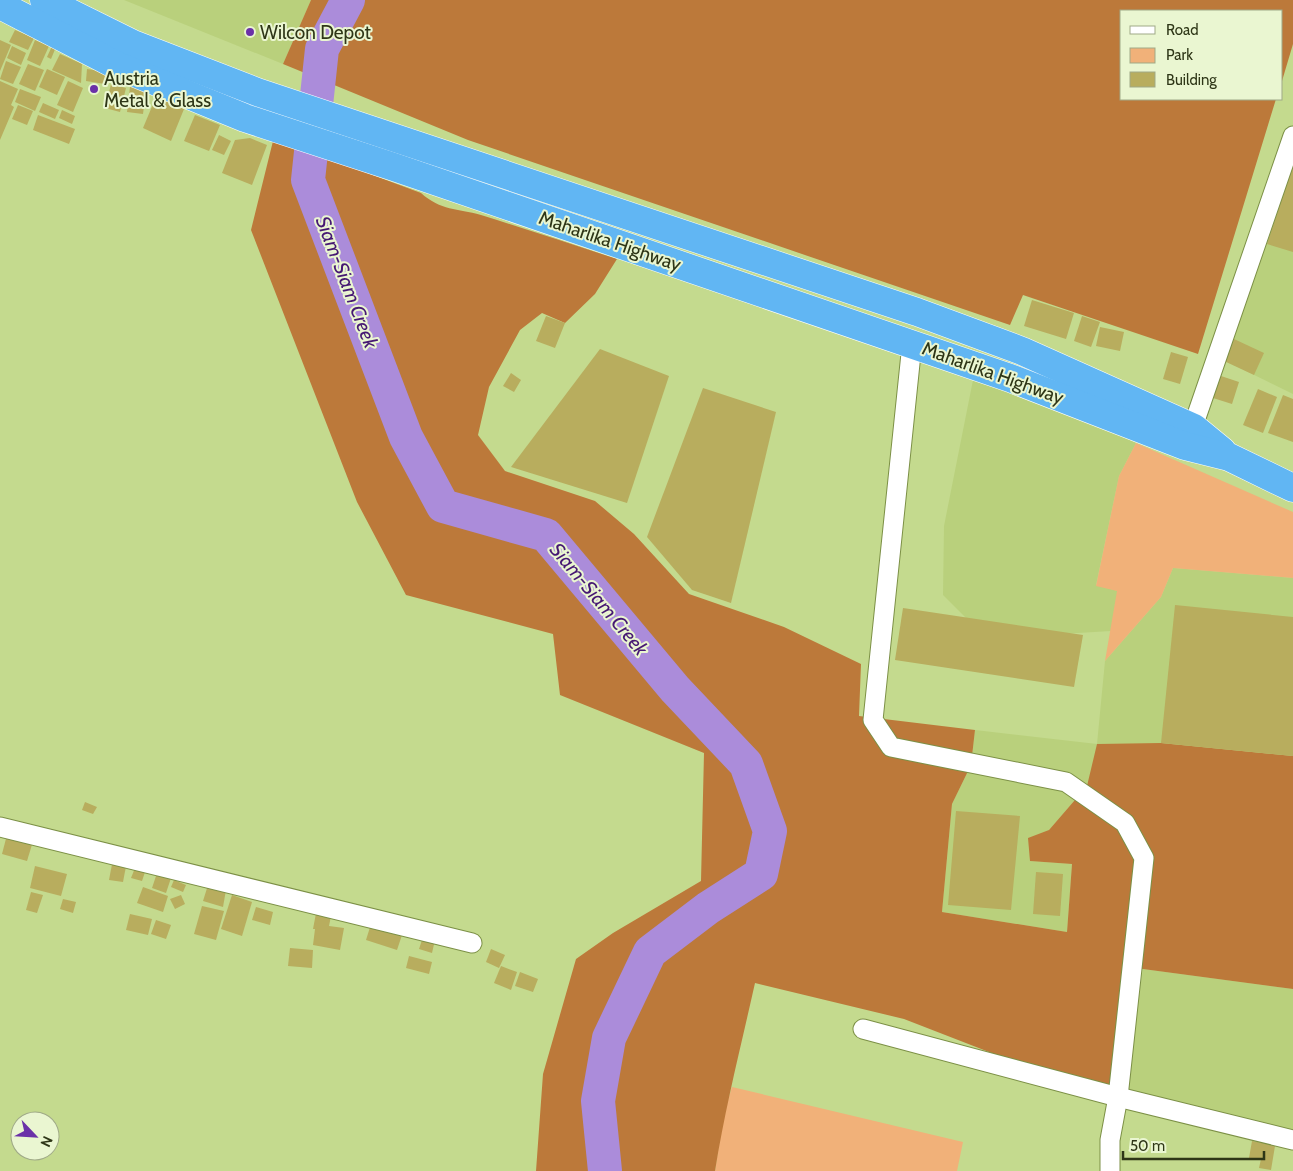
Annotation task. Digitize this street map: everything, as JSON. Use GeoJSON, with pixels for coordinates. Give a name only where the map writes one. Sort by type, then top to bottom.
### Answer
{"type":"FeatureCollection","features":[{"type":"Feature","properties":{"kind":"highway","name":"Maharlika Highway"},"geometry":{"type":"LineString","coordinates":[[44,0],[133,44],[257,92],[402,142],[917,312],[1022,351],[1293,488]]}},
{"type":"Feature","properties":{"kind":"highway","name":"Maharlika Highway"},"geometry":{"type":"LineString","coordinates":[[0,5],[118,66],[245,118],[1189,437]]}},
{"type":"Feature","properties":{"kind":"street"},"geometry":{"type":"LineString","coordinates":[[1189,437],[1293,136]]}},
{"type":"Feature","properties":{"kind":"street"},"geometry":{"type":"LineString","coordinates":[[912,344],[873,720],[891,747],[1066,782],[1125,823],[1144,858],[1118,1097],[1110,1140],[1110,1171]]}},
{"type":"Feature","properties":{"kind":"street"},"geometry":{"type":"LineString","coordinates":[[0,827],[472,943]]}},
{"type":"Feature","properties":{"kind":"street"},"geometry":{"type":"LineString","coordinates":[[863,1029],[1118,1097],[1293,1140]]}},
{"type":"Feature","properties":{"kind":"shaded area","name":"Wilcon Depot"},"geometry":{"type":"Polygon","coordinates":[[[124,0],[311,0],[283,64],[124,0]]]}},
{"type":"Feature","properties":{"kind":"shaded area"},"geometry":{"type":"Polygon","coordinates":[[[311,0],[1293,0],[1293,44],[1283,78],[1283,10],[1120,10],[1120,100],[1276,100],[1198,354],[1023,295],[1010,325],[468,140],[283,64],[311,0]]]}},
{"type":"Feature","properties":{"kind":"shaded area"},"geometry":{"type":"Polygon","coordinates":[[[273,141],[319,155],[421,193],[442,206],[481,215],[617,259],[595,294],[565,323],[542,313],[520,330],[489,387],[478,435],[505,471],[595,501],[634,534],[689,594],[784,627],[861,664],[859,716],[975,730],[971,765],[952,804],[942,912],[1067,932],[1072,864],[1030,861],[1028,838],[1049,830],[1087,786],[1097,744],[1161,743],[1293,756],[1293,989],[1128,967],[1113,1085],[1075,1081],[1028,1067],[904,1019],[755,983],[728,1100],[715,1171],[536,1171],[543,1074],[576,959],[613,933],[701,881],[704,753],[560,695],[553,634],[406,595],[357,502],[251,230],[273,141]]]}},
{"type":"Feature","properties":{"kind":"shaded area"},"geometry":{"type":"Polygon","coordinates":[[[1293,171],[1293,394],[1224,360],[1293,171]]]}},
{"type":"Feature","properties":{"kind":"shaded area"},"geometry":{"type":"Polygon","coordinates":[[[973,380],[1045,401],[1136,443],[1119,476],[1096,585],[1118,591],[1111,631],[1044,635],[968,620],[943,595],[944,526],[973,380]]]}},
{"type":"Feature","properties":{"kind":"shaded area"},"geometry":{"type":"Polygon","coordinates":[[[1173,568],[1293,578],[1293,756],[1161,743],[1087,786],[1049,830],[1030,861],[1072,864],[1067,932],[942,912],[952,804],[971,765],[975,730],[1097,744],[1105,661],[1161,597],[1173,568]]]}},
{"type":"Feature","properties":{"kind":"shaded area"},"geometry":{"type":"Polygon","coordinates":[[[1143,969],[1293,989],[1293,1138],[1123,1094],[1143,969]]]}},
{"type":"Feature","properties":{"kind":"green space"},"geometry":{"type":"Polygon","coordinates":[[[1136,443],[1293,512],[1293,578],[1173,568],[1161,597],[1105,661],[1117,591],[1096,586],[1119,476],[1136,443]]]}},
{"type":"Feature","properties":{"kind":"green space"},"geometry":{"type":"Polygon","coordinates":[[[732,1087],[963,1142],[957,1171],[715,1171],[723,1117],[732,1087]]]}},
{"type":"Feature","properties":{"kind":"building"},"geometry":{"type":"Polygon","coordinates":[[[15,30],[34,38],[28,50],[9,42],[15,30]]]}},
{"type":"Feature","properties":{"kind":"building"},"geometry":{"type":"Polygon","coordinates":[[[0,40],[11,45],[0,71],[0,40]]]}},
{"type":"Feature","properties":{"kind":"building"},"geometry":{"type":"Polygon","coordinates":[[[35,40],[49,46],[40,66],[27,60],[35,40]]]}},
{"type":"Feature","properties":{"kind":"building"},"geometry":{"type":"Polygon","coordinates":[[[12,46],[26,53],[21,65],[7,58],[12,46]]]}},
{"type":"Feature","properties":{"kind":"building"},"geometry":{"type":"Polygon","coordinates":[[[52,46],[56,47],[51,59],[47,57],[52,46]]]}},
{"type":"Feature","properties":{"kind":"building"},"geometry":{"type":"Polygon","coordinates":[[[60,54],[82,64],[81,83],[52,70],[60,54]]]}},
{"type":"Feature","properties":{"kind":"building"},"geometry":{"type":"Polygon","coordinates":[[[6,61],[21,67],[13,84],[0,79],[6,61]]]}},
{"type":"Feature","properties":{"kind":"building"},"geometry":{"type":"Polygon","coordinates":[[[28,64],[44,70],[35,91],[19,84],[28,64]]]}},
{"type":"Feature","properties":{"kind":"building"},"geometry":{"type":"Polygon","coordinates":[[[47,69],[65,77],[57,95],[39,87],[47,69]]]}},
{"type":"Feature","properties":{"kind":"building"},"geometry":{"type":"Polygon","coordinates":[[[87,69],[107,72],[105,84],[86,81],[87,69]]]}},
{"type":"Feature","properties":{"kind":"building"},"geometry":{"type":"Polygon","coordinates":[[[0,81],[18,89],[11,105],[14,107],[0,140],[0,81]]]}},
{"type":"Feature","properties":{"kind":"building"},"geometry":{"type":"Polygon","coordinates":[[[68,81],[83,88],[73,112],[57,105],[68,81]]]}},
{"type":"Feature","properties":{"kind":"building"},"geometry":{"type":"Polygon","coordinates":[[[111,84],[126,88],[120,112],[105,108],[111,84]]]}},
{"type":"Feature","properties":{"kind":"building"},"geometry":{"type":"Polygon","coordinates":[[[130,87],[146,89],[143,114],[127,112],[130,87]]]}},
{"type":"Feature","properties":{"kind":"building"},"geometry":{"type":"Polygon","coordinates":[[[20,89],[41,97],[35,111],[15,102],[20,89]]]}},
{"type":"Feature","properties":{"kind":"building"},"geometry":{"type":"Polygon","coordinates":[[[156,97],[184,109],[171,141],[143,128],[156,97]]]}},
{"type":"Feature","properties":{"kind":"building"},"geometry":{"type":"Polygon","coordinates":[[[43,103],[59,110],[55,119],[39,112],[43,103]]]}},
{"type":"Feature","properties":{"kind":"building"},"geometry":{"type":"Polygon","coordinates":[[[18,105],[33,111],[27,125],[12,119],[18,105]]]}},
{"type":"Feature","properties":{"kind":"building"},"geometry":{"type":"Polygon","coordinates":[[[62,110],[75,116],[72,124],[59,118],[62,110]]]}},
{"type":"Feature","properties":{"kind":"building"},"geometry":{"type":"Polygon","coordinates":[[[38,115],[75,129],[69,144],[33,130],[38,115]]]}},
{"type":"Feature","properties":{"kind":"building"},"geometry":{"type":"Polygon","coordinates":[[[195,115],[220,125],[209,151],[184,141],[195,115]]]}},
{"type":"Feature","properties":{"kind":"building"},"geometry":{"type":"Polygon","coordinates":[[[219,135],[231,141],[224,155],[212,150],[219,135]]]}},
{"type":"Feature","properties":{"kind":"building"},"geometry":{"type":"Polygon","coordinates":[[[250,138],[267,145],[252,185],[222,173],[235,140],[250,138]]]}},
{"type":"Feature","properties":{"kind":"building"},"geometry":{"type":"Polygon","coordinates":[[[1293,163],[1293,252],[1267,244],[1293,163]]]}},
{"type":"Feature","properties":{"kind":"building"},"geometry":{"type":"Polygon","coordinates":[[[1032,300],[1074,313],[1066,339],[1024,326],[1032,300]]]}},
{"type":"Feature","properties":{"kind":"building"},"geometry":{"type":"Polygon","coordinates":[[[546,316],[565,323],[555,348],[536,341],[546,316]]]}},
{"type":"Feature","properties":{"kind":"building"},"geometry":{"type":"Polygon","coordinates":[[[1082,316],[1100,322],[1091,347],[1074,341],[1082,316]]]}},
{"type":"Feature","properties":{"kind":"building"},"geometry":{"type":"Polygon","coordinates":[[[1100,327],[1124,332],[1120,351],[1096,346],[1100,327]]]}},
{"type":"Feature","properties":{"kind":"building"},"geometry":{"type":"Polygon","coordinates":[[[1234,339],[1264,353],[1254,375],[1224,361],[1234,339]]]}},
{"type":"Feature","properties":{"kind":"building"},"geometry":{"type":"Polygon","coordinates":[[[600,349],[669,376],[627,503],[511,467],[600,349]]]}},
{"type":"Feature","properties":{"kind":"building"},"geometry":{"type":"Polygon","coordinates":[[[1171,352],[1188,357],[1180,384],[1163,379],[1171,352]]]}},
{"type":"Feature","properties":{"kind":"building"},"geometry":{"type":"Polygon","coordinates":[[[511,373],[521,380],[514,392],[503,386],[511,373]]]}},
{"type":"Feature","properties":{"kind":"building"},"geometry":{"type":"Polygon","coordinates":[[[1221,376],[1239,382],[1232,404],[1213,398],[1221,376]]]}},
{"type":"Feature","properties":{"kind":"building"},"geometry":{"type":"Polygon","coordinates":[[[703,388],[776,412],[731,603],[692,590],[647,537],[703,388]]]}},
{"type":"Feature","properties":{"kind":"building"},"geometry":{"type":"Polygon","coordinates":[[[1258,389],[1277,397],[1263,433],[1243,425],[1258,389]]]}},
{"type":"Feature","properties":{"kind":"building"},"geometry":{"type":"Polygon","coordinates":[[[1283,395],[1293,399],[1293,442],[1268,433],[1283,395]]]}},
{"type":"Feature","properties":{"kind":"building"},"geometry":{"type":"Polygon","coordinates":[[[1175,605],[1293,617],[1293,756],[1161,743],[1175,605]]]}},
{"type":"Feature","properties":{"kind":"building"},"geometry":{"type":"Polygon","coordinates":[[[903,608],[1083,635],[1074,687],[895,660],[903,608]]]}},
{"type":"Feature","properties":{"kind":"building"},"geometry":{"type":"Polygon","coordinates":[[[85,802],[97,807],[93,814],[82,810],[85,802]]]}},
{"type":"Feature","properties":{"kind":"building"},"geometry":{"type":"Polygon","coordinates":[[[956,811],[1020,816],[1011,910],[948,905],[956,811]]]}},
{"type":"Feature","properties":{"kind":"building"},"geometry":{"type":"Polygon","coordinates":[[[8,831],[34,838],[27,861],[2,854],[8,831]]]}},
{"type":"Feature","properties":{"kind":"building"},"geometry":{"type":"Polygon","coordinates":[[[113,859],[127,861],[123,882],[109,880],[113,859]]]}},
{"type":"Feature","properties":{"kind":"building"},"geometry":{"type":"Polygon","coordinates":[[[137,863],[147,866],[142,881],[131,878],[137,863]]]}},
{"type":"Feature","properties":{"kind":"building"},"geometry":{"type":"Polygon","coordinates":[[[35,866],[67,874],[61,896],[30,888],[35,866]]]}},
{"type":"Feature","properties":{"kind":"building"},"geometry":{"type":"Polygon","coordinates":[[[159,867],[173,872],[166,893],[152,888],[159,867]]]}},
{"type":"Feature","properties":{"kind":"building"},"geometry":{"type":"Polygon","coordinates":[[[1036,872],[1063,874],[1060,916],[1033,914],[1036,872]]]}},
{"type":"Feature","properties":{"kind":"building"},"geometry":{"type":"Polygon","coordinates":[[[174,880],[186,885],[183,892],[171,887],[174,880]]]}},
{"type":"Feature","properties":{"kind":"building"},"geometry":{"type":"Polygon","coordinates":[[[208,885],[226,890],[223,907],[203,901],[208,885]]]}},
{"type":"Feature","properties":{"kind":"building"},"geometry":{"type":"Polygon","coordinates":[[[143,887],[168,896],[163,912],[137,903],[143,887]]]}},
{"type":"Feature","properties":{"kind":"building"},"geometry":{"type":"Polygon","coordinates":[[[31,892],[43,895],[37,913],[26,910],[31,892]]]}},
{"type":"Feature","properties":{"kind":"building"},"geometry":{"type":"Polygon","coordinates":[[[181,895],[185,904],[175,909],[170,899],[181,895]]]}},
{"type":"Feature","properties":{"kind":"building"},"geometry":{"type":"Polygon","coordinates":[[[232,895],[252,902],[242,936],[221,929],[232,895]]]}},
{"type":"Feature","properties":{"kind":"building"},"geometry":{"type":"Polygon","coordinates":[[[63,899],[76,902],[73,913],[60,909],[63,899]]]}},
{"type":"Feature","properties":{"kind":"building"},"geometry":{"type":"Polygon","coordinates":[[[202,906],[224,911],[216,940],[194,934],[202,906]]]}},
{"type":"Feature","properties":{"kind":"building"},"geometry":{"type":"Polygon","coordinates":[[[256,907],[273,912],[270,925],[252,920],[256,907]]]}},
{"type":"Feature","properties":{"kind":"building"},"geometry":{"type":"Polygon","coordinates":[[[317,908],[332,911],[329,926],[344,928],[340,950],[313,945],[315,929],[313,929],[317,908]]]}},
{"type":"Feature","properties":{"kind":"building"},"geometry":{"type":"Polygon","coordinates":[[[130,914],[152,919],[148,935],[126,930],[130,914]]]}},
{"type":"Feature","properties":{"kind":"building"},"geometry":{"type":"Polygon","coordinates":[[[156,920],[171,925],[166,939],[151,934],[156,920]]]}},
{"type":"Feature","properties":{"kind":"building"},"geometry":{"type":"Polygon","coordinates":[[[371,924],[402,935],[397,950],[366,940],[371,924]]]}},
{"type":"Feature","properties":{"kind":"building"},"geometry":{"type":"Polygon","coordinates":[[[423,937],[435,940],[432,953],[419,949],[423,937]]]}},
{"type":"Feature","properties":{"kind":"building"},"geometry":{"type":"Polygon","coordinates":[[[290,948],[313,950],[312,968],[288,966],[290,948]]]}},
{"type":"Feature","properties":{"kind":"building"},"geometry":{"type":"Polygon","coordinates":[[[491,949],[505,955],[499,968],[486,962],[491,949]]]}},
{"type":"Feature","properties":{"kind":"building"},"geometry":{"type":"Polygon","coordinates":[[[409,956],[432,962],[429,974],[406,968],[409,956]]]}},
{"type":"Feature","properties":{"kind":"building"},"geometry":{"type":"Polygon","coordinates":[[[501,966],[517,972],[511,990],[494,983],[501,966]]]}},
{"type":"Feature","properties":{"kind":"building"},"geometry":{"type":"Polygon","coordinates":[[[520,972],[538,979],[533,992],[515,986],[520,972]]]}},
{"type":"Feature","properties":{"kind":"building"},"geometry":{"type":"Polygon","coordinates":[[[1265,1138],[1276,1140],[1271,1170],[1259,1168],[1261,1159],[1249,1158],[1252,1141],[1263,1143],[1265,1138]]]}},
{"type":"Feature","properties":{"kind":"waterway","name":"Siam-Siam Creek"},"geometry":{"type":"LineString","coordinates":[[348,0],[322,49],[308,180],[406,437],[443,506],[546,535],[675,689],[746,764],[770,831],[761,874],[708,908],[650,952],[609,1038],[598,1101],[605,1171]]}},
{"type":"Feature","properties":{"kind":"place","name":"Wilcon Depot"},"geometry":{"type":"Point","coordinates":[250,32]}},
{"type":"Feature","properties":{"kind":"place","name":"Austria Metal & Glass"},"geometry":{"type":"Point","coordinates":[94,89]}}]}
